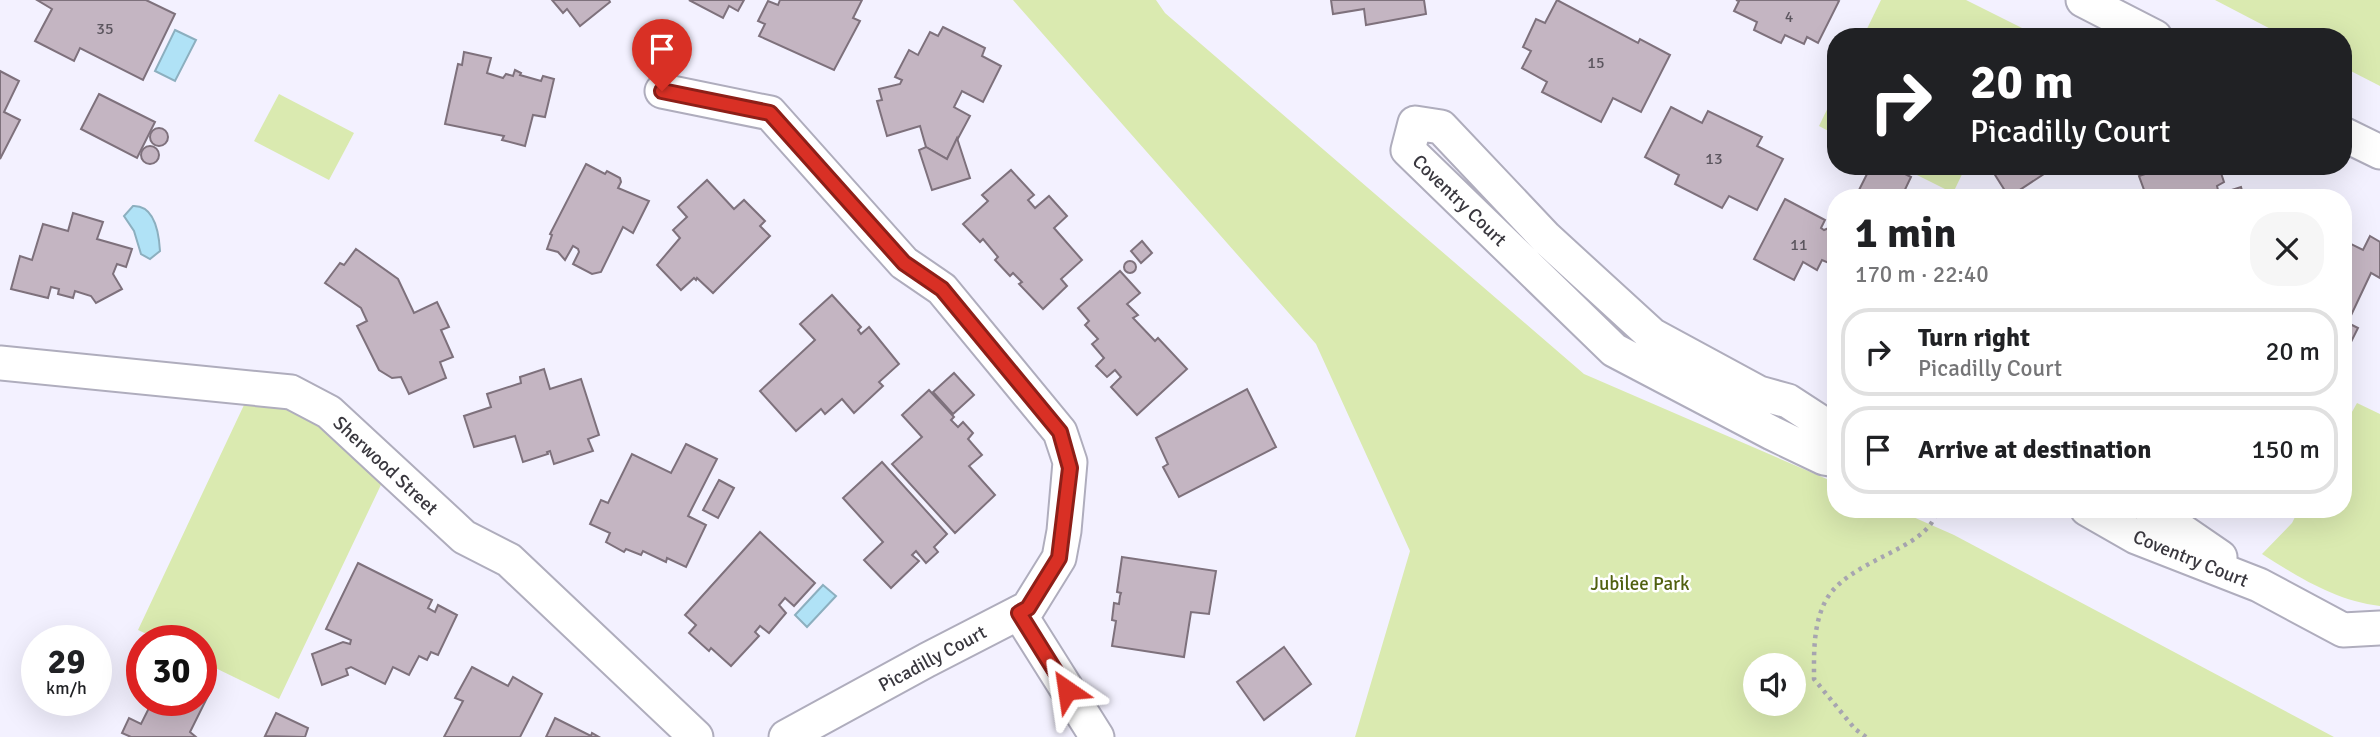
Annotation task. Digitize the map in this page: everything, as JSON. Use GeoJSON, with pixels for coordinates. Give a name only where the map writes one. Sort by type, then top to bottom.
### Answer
{"type":"FeatureCollection","features":[{"type":"Feature","properties":{"kind":"street"},"geometry":{"type":"LineString","coordinates":[[2083,0],[2137,28]]}},
{"type":"Feature","properties":{"kind":"street","name":"Picadilly Court"},"geometry":{"type":"LineString","coordinates":[[662,91],[770,113],[904,263],[942,289],[1060,432],[1070,468],[1059,558],[1028,608],[786,737]]}},
{"type":"Feature","properties":{"kind":"street","name":"Coventry Court"},"geometry":{"type":"LineString","coordinates":[[1827,426],[1788,401],[1759,393],[1652,335],[1546,238],[1441,127],[1415,123],[1408,150],[1614,350],[1772,433],[1827,458]]}},
{"type":"Feature","properties":{"kind":"street"},"geometry":{"type":"LineString","coordinates":[[2352,138],[2380,152]]}},
{"type":"Feature","properties":{"kind":"street","name":"Sherwood Street"},"geometry":{"type":"LineString","coordinates":[[0,363],[291,392],[320,407],[329,412],[464,537],[509,560],[696,737]]}},
{"type":"Feature","properties":{"kind":"street","name":"Coventry Court"},"geometry":{"type":"LineString","coordinates":[[2123,518],[2143,523],[2343,630],[2380,628]]}},
{"type":"Feature","properties":{"kind":"street"},"geometry":{"type":"LineString","coordinates":[[1019,613],[1097,737]]}},
{"type":"Feature","properties":{"kind":"path"},"geometry":{"type":"LineString","coordinates":[[1866,737],[1855,729],[1814,679],[1814,639],[1825,603],[1840,583],[1858,569],[1920,536],[1935,518]]}},
{"type":"Feature","properties":{"kind":"green space","name":"Jubilee Park"},"geometry":{"type":"Polygon","coordinates":[[[1013,0],[1156,0],[1165,13],[1584,374],[1827,479],[1827,518],[1915,518],[1954,535],[2334,737],[1355,737],[1410,551],[1316,344],[1013,0]]]}},
{"type":"Feature","properties":{"kind":"green space"},"geometry":{"type":"Polygon","coordinates":[[[1881,0],[1966,0],[2022,28],[1867,28],[1881,0]]]}},
{"type":"Feature","properties":{"kind":"green space"},"geometry":{"type":"Polygon","coordinates":[[[2215,0],[2380,0],[2380,86],[2352,72],[2352,28],[2269,28],[2215,0]]]}},
{"type":"Feature","properties":{"kind":"green space"},"geometry":{"type":"Polygon","coordinates":[[[279,94],[354,133],[329,180],[254,141],[279,94]]]}},
{"type":"Feature","properties":{"kind":"green space"},"geometry":{"type":"Polygon","coordinates":[[[1827,110],[1827,130],[1819,126],[1827,110]]]}},
{"type":"Feature","properties":{"kind":"green space"},"geometry":{"type":"Polygon","coordinates":[[[1917,175],[1962,175],[1955,189],[1945,189],[1917,175]]]}},
{"type":"Feature","properties":{"kind":"green space"},"geometry":{"type":"Polygon","coordinates":[[[252,388],[291,392],[389,468],[279,699],[217,669],[217,625],[140,625],[252,388]]]}},
{"type":"Feature","properties":{"kind":"green space"},"geometry":{"type":"Polygon","coordinates":[[[2357,403],[2380,414],[2380,606],[2333,593],[2262,554],[2294,518],[2352,518],[2352,412],[2357,403]]]}},
{"type":"Feature","properties":{"kind":"water"},"geometry":{"type":"Polygon","coordinates":[[[175,30],[196,40],[175,81],[155,71],[175,30]]]}},
{"type":"Feature","properties":{"kind":"water"},"geometry":{"type":"Polygon","coordinates":[[[133,206],[146,210],[157,229],[160,251],[150,259],[141,254],[134,231],[124,216],[133,206]]]}},
{"type":"Feature","properties":{"kind":"water"},"geometry":{"type":"Polygon","coordinates":[[[823,585],[836,596],[807,627],[795,615],[823,585]]]}},
{"type":"Feature","properties":{"kind":"building"},"geometry":{"type":"Polygon","coordinates":[[[37,0],[146,0],[175,14],[143,80],[80,48],[74,61],[35,41],[52,9],[37,0]]]}},
{"type":"Feature","properties":{"kind":"building"},"geometry":{"type":"Polygon","coordinates":[[[552,0],[610,2],[580,26],[567,9],[563,13],[552,0]]]}},
{"type":"Feature","properties":{"kind":"building"},"geometry":{"type":"Polygon","coordinates":[[[689,0],[744,0],[738,11],[729,6],[723,18],[689,0]]]}},
{"type":"Feature","properties":{"kind":"building"},"geometry":{"type":"Polygon","coordinates":[[[780,0],[862,0],[853,18],[860,21],[834,70],[759,36],[765,24],[758,21],[768,1],[778,5],[780,0]]]}},
{"type":"Feature","properties":{"kind":"building"},"geometry":{"type":"Polygon","coordinates":[[[1331,0],[1424,0],[1426,14],[1366,25],[1364,9],[1333,14],[1331,0]]]}},
{"type":"Feature","properties":{"kind":"building"},"geometry":{"type":"Polygon","coordinates":[[[1557,0],[1638,43],[1640,39],[1670,55],[1641,112],[1613,98],[1601,122],[1542,92],[1547,82],[1522,68],[1531,51],[1523,47],[1536,19],[1545,23],[1557,0]]]}},
{"type":"Feature","properties":{"kind":"building"},"geometry":{"type":"Polygon","coordinates":[[[1736,0],[1839,1],[1818,43],[1807,37],[1804,44],[1785,35],[1781,43],[1754,30],[1757,22],[1734,11],[1739,1],[1736,0]]]}},
{"type":"Feature","properties":{"kind":"building"},"geometry":{"type":"Polygon","coordinates":[[[943,27],[985,48],[982,56],[1001,66],[983,102],[962,91],[954,107],[970,116],[947,159],[926,147],[920,126],[887,136],[877,101],[882,100],[879,89],[900,84],[902,80],[895,77],[909,50],[918,55],[930,32],[938,36],[943,27]]]}},
{"type":"Feature","properties":{"kind":"building"},"geometry":{"type":"Polygon","coordinates":[[[464,52],[491,58],[487,73],[503,78],[506,74],[513,76],[515,70],[521,73],[520,75],[541,81],[543,76],[554,79],[545,117],[533,115],[525,146],[502,140],[504,136],[445,124],[458,64],[462,65],[464,52]]]}},
{"type":"Feature","properties":{"kind":"building"},"geometry":{"type":"Polygon","coordinates":[[[0,71],[19,81],[4,112],[20,120],[0,159],[0,71]]]}},
{"type":"Feature","properties":{"kind":"building"},"geometry":{"type":"Polygon","coordinates":[[[99,94],[155,122],[137,158],[81,129],[99,94]]]}},
{"type":"Feature","properties":{"kind":"building"},"geometry":{"type":"Polygon","coordinates":[[[1671,107],[1702,123],[1708,111],[1762,137],[1757,146],[1783,159],[1757,210],[1729,196],[1722,208],[1675,184],[1679,175],[1645,157],[1671,107]]]}},
{"type":"Feature","properties":{"kind":"building"},"geometry":{"type":"Polygon","coordinates":[[[155,128],[163,128],[168,137],[166,144],[155,146],[150,141],[150,133],[155,128]]]}},
{"type":"Feature","properties":{"kind":"building"},"geometry":{"type":"Polygon","coordinates":[[[957,138],[970,178],[932,190],[919,150],[926,147],[947,159],[957,138]]]}},
{"type":"Feature","properties":{"kind":"building"},"geometry":{"type":"Polygon","coordinates":[[[146,146],[154,146],[159,155],[157,162],[146,164],[141,159],[141,151],[146,146]]]}},
{"type":"Feature","properties":{"kind":"building"},"geometry":{"type":"Polygon","coordinates":[[[586,164],[620,178],[618,188],[649,201],[633,233],[623,227],[601,272],[592,274],[573,264],[579,252],[573,246],[565,260],[558,252],[547,249],[552,235],[550,234],[586,164]]]}},
{"type":"Feature","properties":{"kind":"building"},"geometry":{"type":"Polygon","coordinates":[[[1011,170],[1034,195],[1028,200],[1035,208],[1049,196],[1067,216],[1054,228],[1082,260],[1061,279],[1067,286],[1043,309],[1019,284],[1022,282],[1013,273],[1010,276],[995,260],[998,257],[983,239],[980,242],[963,224],[988,201],[982,195],[1011,170]]]}},
{"type":"Feature","properties":{"kind":"building"},"geometry":{"type":"Polygon","coordinates":[[[1866,175],[1911,177],[1905,189],[1860,189],[1866,175]]]}},
{"type":"Feature","properties":{"kind":"building"},"geometry":{"type":"Polygon","coordinates":[[[1995,175],[2042,175],[2021,189],[2004,189],[1995,175]]]}},
{"type":"Feature","properties":{"kind":"building"},"geometry":{"type":"Polygon","coordinates":[[[2222,175],[2224,182],[2217,186],[2218,189],[2144,189],[2139,176],[2222,175]]]}},
{"type":"Feature","properties":{"kind":"building"},"geometry":{"type":"Polygon","coordinates":[[[707,180],[734,209],[744,200],[765,221],[760,226],[770,236],[713,293],[697,278],[681,290],[657,265],[680,238],[673,230],[687,217],[678,207],[707,180]]]}},
{"type":"Feature","properties":{"kind":"building"},"geometry":{"type":"Polygon","coordinates":[[[1785,199],[1825,220],[1821,228],[1827,229],[1827,262],[1822,260],[1817,270],[1803,262],[1794,280],[1754,259],[1785,199]]]}},
{"type":"Feature","properties":{"kind":"building"},"geometry":{"type":"Polygon","coordinates":[[[73,213],[103,222],[97,239],[132,249],[126,267],[117,264],[113,274],[122,289],[96,303],[91,296],[75,291],[73,298],[58,294],[59,289],[51,287],[48,298],[11,289],[20,256],[32,260],[43,224],[68,231],[73,213]]]}},
{"type":"Feature","properties":{"kind":"building"},"geometry":{"type":"Polygon","coordinates":[[[2370,236],[2380,242],[2380,278],[2371,273],[2352,313],[2352,244],[2363,250],[2370,236]]]}},
{"type":"Feature","properties":{"kind":"building"},"geometry":{"type":"Polygon","coordinates":[[[1142,241],[1152,253],[1141,263],[1131,251],[1142,241]]]}},
{"type":"Feature","properties":{"kind":"building"},"geometry":{"type":"Polygon","coordinates":[[[356,249],[398,279],[414,313],[437,302],[449,327],[441,330],[453,357],[440,362],[446,378],[409,394],[401,377],[392,378],[379,370],[357,326],[367,321],[361,308],[325,283],[340,263],[344,265],[356,249]]]}},
{"type":"Feature","properties":{"kind":"building"},"geometry":{"type":"Polygon","coordinates":[[[1125,262],[1135,262],[1135,272],[1125,272],[1125,262]]]}},
{"type":"Feature","properties":{"kind":"building"},"geometry":{"type":"Polygon","coordinates":[[[1120,271],[1140,293],[1127,304],[1138,315],[1133,318],[1155,341],[1158,338],[1187,369],[1137,415],[1111,387],[1121,377],[1115,370],[1107,377],[1096,366],[1104,358],[1092,344],[1098,339],[1085,325],[1089,321],[1078,308],[1120,271]]]}},
{"type":"Feature","properties":{"kind":"building"},"geometry":{"type":"Polygon","coordinates":[[[832,295],[861,327],[858,330],[861,334],[869,327],[899,364],[879,382],[883,386],[854,413],[842,399],[825,414],[821,409],[796,431],[760,391],[815,340],[800,324],[832,295]]]}},
{"type":"Feature","properties":{"kind":"building"},"geometry":{"type":"Polygon","coordinates":[[[2352,325],[2358,328],[2352,340],[2352,325]]]}},
{"type":"Feature","properties":{"kind":"building"},"geometry":{"type":"Polygon","coordinates":[[[544,369],[550,389],[581,379],[599,435],[588,439],[593,451],[554,464],[550,451],[523,462],[515,436],[474,447],[464,416],[491,407],[487,394],[521,383],[520,377],[544,369]]]}},
{"type":"Feature","properties":{"kind":"building"},"geometry":{"type":"Polygon","coordinates":[[[954,373],[974,395],[953,414],[933,392],[954,373]]]}},
{"type":"Feature","properties":{"kind":"building"},"geometry":{"type":"Polygon","coordinates":[[[1247,389],[1276,447],[1179,497],[1163,467],[1168,464],[1156,438],[1247,389]]]}},
{"type":"Feature","properties":{"kind":"building"},"geometry":{"type":"Polygon","coordinates":[[[929,390],[954,417],[951,420],[958,427],[963,422],[973,433],[968,439],[982,455],[969,466],[995,495],[955,533],[892,464],[922,437],[902,415],[929,390]]]}},
{"type":"Feature","properties":{"kind":"building"},"geometry":{"type":"Polygon","coordinates":[[[686,444],[717,459],[688,516],[706,525],[686,567],[667,558],[666,562],[643,551],[641,555],[626,549],[624,552],[606,542],[610,533],[590,524],[601,500],[608,503],[632,454],[671,473],[686,444]]]}},
{"type":"Feature","properties":{"kind":"building"},"geometry":{"type":"Polygon","coordinates":[[[882,462],[947,534],[934,547],[938,552],[926,563],[916,551],[912,555],[919,561],[891,588],[864,560],[883,542],[843,498],[882,462]]]}},
{"type":"Feature","properties":{"kind":"building"},"geometry":{"type":"Polygon","coordinates":[[[719,480],[734,488],[718,518],[703,510],[719,480]]]}},
{"type":"Feature","properties":{"kind":"building"},"geometry":{"type":"Polygon","coordinates":[[[760,532],[815,583],[794,606],[785,598],[779,605],[786,613],[769,633],[760,626],[755,632],[759,636],[731,666],[689,633],[696,625],[685,615],[760,532]]]}},
{"type":"Feature","properties":{"kind":"building"},"geometry":{"type":"Polygon","coordinates":[[[1122,557],[1216,571],[1209,614],[1191,612],[1184,657],[1112,646],[1116,621],[1112,620],[1114,603],[1119,604],[1121,593],[1117,592],[1122,557]]]}},
{"type":"Feature","properties":{"kind":"building"},"geometry":{"type":"Polygon","coordinates":[[[358,563],[432,600],[428,608],[435,612],[438,605],[457,615],[438,655],[431,652],[427,660],[419,656],[409,675],[393,667],[385,684],[351,667],[346,669],[348,675],[322,685],[312,654],[343,642],[350,644],[351,640],[326,629],[358,563]]]}},
{"type":"Feature","properties":{"kind":"building"},"geometry":{"type":"Polygon","coordinates":[[[1284,647],[1311,684],[1264,720],[1237,682],[1284,647]]]}},
{"type":"Feature","properties":{"kind":"building"},"geometry":{"type":"Polygon","coordinates":[[[472,667],[508,686],[513,677],[542,694],[520,737],[444,737],[463,701],[455,698],[472,667]]]}},
{"type":"Feature","properties":{"kind":"building"},"geometry":{"type":"Polygon","coordinates":[[[276,713],[308,728],[305,737],[265,736],[276,713]]]}},
{"type":"Feature","properties":{"kind":"building"},"geometry":{"type":"Polygon","coordinates":[[[145,716],[198,716],[190,732],[196,737],[131,737],[122,733],[129,718],[141,724],[145,716]]]}},
{"type":"Feature","properties":{"kind":"building"},"geometry":{"type":"Polygon","coordinates":[[[555,718],[591,736],[592,733],[599,737],[546,737],[555,718]]]}},
{"type":"Feature","properties":{"kind":"route"},"geometry":{"type":"LineString","coordinates":[[662,91],[770,113],[904,263],[942,289],[1060,432],[1070,468],[1059,558],[1028,608],[1019,613],[1067,690]]}}]}
